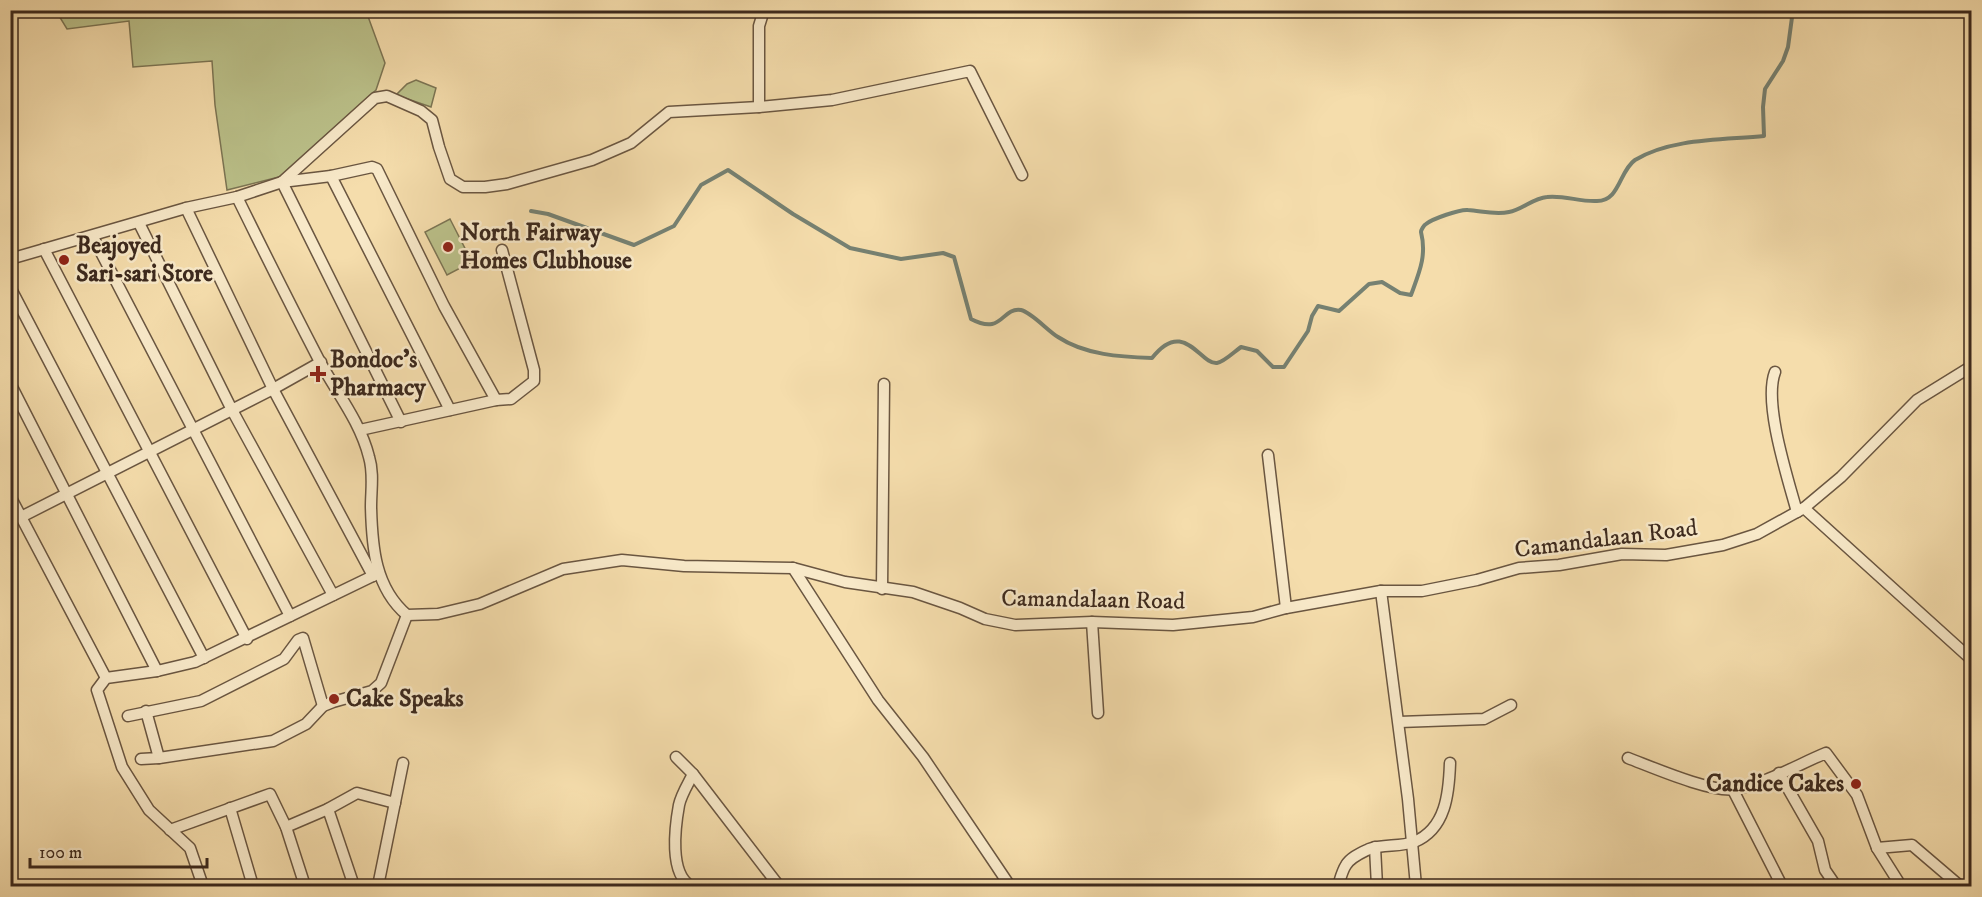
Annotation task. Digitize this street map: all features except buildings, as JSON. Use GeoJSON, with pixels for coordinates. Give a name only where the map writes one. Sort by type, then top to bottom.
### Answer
{"type":"FeatureCollection","features":[{"type":"Feature","properties":{"kind":"street"},"geometry":{"type":"LineString","coordinates":[[759,107],[759,26],[764,10]]}},
{"type":"Feature","properties":{"kind":"street"},"geometry":{"type":"LineString","coordinates":[[282,182],[375,98],[381,96],[387,96],[422,111],[432,120],[450,179],[463,187],[485,187],[507,184],[592,160],[631,143],[669,112],[832,100],[970,71],[1022,176]]}},
{"type":"Feature","properties":{"kind":"street"},"geometry":{"type":"LineString","coordinates":[[10,259],[93,237],[186,208],[237,197],[282,182],[331,176],[366,167],[377,169],[444,306],[496,400]]}},
{"type":"Feature","properties":{"kind":"street"},"geometry":{"type":"LineString","coordinates":[[331,176],[450,410]]}},
{"type":"Feature","properties":{"kind":"street"},"geometry":{"type":"LineString","coordinates":[[282,182],[401,422]]}},
{"type":"Feature","properties":{"kind":"street"},"geometry":{"type":"LineString","coordinates":[[237,197],[321,362],[360,430],[371,468],[376,575]]}},
{"type":"Feature","properties":{"kind":"street"},"geometry":{"type":"LineString","coordinates":[[141,759],[273,741],[306,724],[323,706],[377,688],[407,615],[396,607],[386,593],[273,389],[186,208]]}},
{"type":"Feature","properties":{"kind":"street"},"geometry":{"type":"LineString","coordinates":[[139,223],[232,410],[333,595]]}},
{"type":"Feature","properties":{"kind":"street"},"geometry":{"type":"LineString","coordinates":[[93,237],[290,616]]}},
{"type":"Feature","properties":{"kind":"street"},"geometry":{"type":"LineString","coordinates":[[44,249],[246,639]]}},
{"type":"Feature","properties":{"kind":"street"},"geometry":{"type":"LineString","coordinates":[[360,430],[496,400],[511,399],[534,381],[534,370],[502,250]]}},
{"type":"Feature","properties":{"kind":"street"},"geometry":{"type":"LineString","coordinates":[[10,287],[204,658]]}},
{"type":"Feature","properties":{"kind":"street"},"geometry":{"type":"LineString","coordinates":[[21,516],[273,389],[321,362]]}},
{"type":"Feature","properties":{"kind":"street","name":"Camandalaan Road"},"geometry":{"type":"LineString","coordinates":[[407,615],[438,614],[480,604],[563,569],[622,560],[684,566],[793,568],[845,582],[913,592],[985,619],[1015,625],[1092,622],[1173,625],[1252,617],[1286,608],[1381,591],[1422,591],[1478,580],[1519,568],[1559,565],[1622,554],[1666,555],[1723,545],[1757,534],[1801,510],[1841,477],[1917,400],[1971,366]]}},
{"type":"Feature","properties":{"kind":"street"},"geometry":{"type":"LineString","coordinates":[[1775,372],[1772,380],[1774,409],[1782,457],[1801,510],[1971,660]]}},
{"type":"Feature","properties":{"kind":"street"},"geometry":{"type":"LineString","coordinates":[[10,383],[157,671]]}},
{"type":"Feature","properties":{"kind":"street"},"geometry":{"type":"LineString","coordinates":[[882,588],[884,384]]}},
{"type":"Feature","properties":{"kind":"street"},"geometry":{"type":"LineString","coordinates":[[1268,455],[1286,608]]}},
{"type":"Feature","properties":{"kind":"street"},"geometry":{"type":"LineString","coordinates":[[10,496],[106,678]]}},
{"type":"Feature","properties":{"kind":"street"},"geometry":{"type":"LineString","coordinates":[[793,568],[878,700],[923,757],[1010,886]]}},
{"type":"Feature","properties":{"kind":"street"},"geometry":{"type":"LineString","coordinates":[[202,886],[190,848],[149,810],[122,767],[97,690],[106,678],[157,671],[195,662],[376,575]]}},
{"type":"Feature","properties":{"kind":"street"},"geometry":{"type":"LineString","coordinates":[[1381,591],[1399,722],[1416,886]]}},
{"type":"Feature","properties":{"kind":"street"},"geometry":{"type":"LineString","coordinates":[[1092,622],[1098,713]]}},
{"type":"Feature","properties":{"kind":"street"},"geometry":{"type":"LineString","coordinates":[[128,716],[201,700],[284,659],[298,640],[303,638],[323,706]]}},
{"type":"Feature","properties":{"kind":"street"},"geometry":{"type":"LineString","coordinates":[[1399,722],[1484,719],[1511,705]]}},
{"type":"Feature","properties":{"kind":"street"},"geometry":{"type":"LineString","coordinates":[[146,711],[159,758]]}},
{"type":"Feature","properties":{"kind":"street"},"geometry":{"type":"LineString","coordinates":[[1628,758],[1704,785],[1733,790],[1759,783],[1826,753],[1857,795],[1877,848],[1901,886]]}},
{"type":"Feature","properties":{"kind":"street"},"geometry":{"type":"LineString","coordinates":[[676,757],[693,774],[779,886]]}},
{"type":"Feature","properties":{"kind":"street"},"geometry":{"type":"LineString","coordinates":[[1338,886],[1346,864],[1359,853],[1375,847],[1413,842],[1432,831],[1442,813],[1449,791],[1450,763]]}},
{"type":"Feature","properties":{"kind":"street"},"geometry":{"type":"LineString","coordinates":[[378,886],[403,764]]}},
{"type":"Feature","properties":{"kind":"street"},"geometry":{"type":"LineString","coordinates":[[1779,773],[1818,841],[1825,870],[1836,886]]}},
{"type":"Feature","properties":{"kind":"street"},"geometry":{"type":"LineString","coordinates":[[691,886],[679,875],[675,858],[679,803],[693,774]]}},
{"type":"Feature","properties":{"kind":"street"},"geometry":{"type":"LineString","coordinates":[[1733,790],[1782,886]]}},
{"type":"Feature","properties":{"kind":"street"},"geometry":{"type":"LineString","coordinates":[[286,827],[328,809],[357,793],[394,803]]}},
{"type":"Feature","properties":{"kind":"street"},"geometry":{"type":"LineString","coordinates":[[170,830],[270,794],[286,827],[305,886]]}},
{"type":"Feature","properties":{"kind":"street"},"geometry":{"type":"LineString","coordinates":[[230,808],[253,886]]}},
{"type":"Feature","properties":{"kind":"street"},"geometry":{"type":"LineString","coordinates":[[328,809],[354,886]]}},
{"type":"Feature","properties":{"kind":"street"},"geometry":{"type":"LineString","coordinates":[[1877,848],[1912,844],[1960,886]]}},
{"type":"Feature","properties":{"kind":"street"},"geometry":{"type":"LineString","coordinates":[[1375,847],[1377,886]]}},
{"type":"Feature","properties":{"kind":"green space"},"geometry":{"type":"Polygon","coordinates":[[[56,11],[366,11],[385,63],[376,90],[279,177],[227,190],[215,105],[212,61],[133,67],[129,21],[67,29],[56,11]]]}},
{"type":"Feature","properties":{"kind":"green space"},"geometry":{"type":"Polygon","coordinates":[[[416,80],[436,88],[431,107],[396,95],[407,84],[416,80]]]}},
{"type":"Feature","properties":{"kind":"green space","name":"North Fairway Homes Clubhouse"},"geometry":{"type":"Polygon","coordinates":[[[450,219],[472,262],[447,275],[425,232],[450,219]]]}},
{"type":"Feature","properties":{"kind":"waterway"},"geometry":{"type":"LineString","coordinates":[[531,211],[548,214],[634,245],[674,226],[701,185],[728,170],[793,214],[850,248],[901,259],[943,253],[954,257],[971,319],[982,323],[996,323],[1014,310],[1021,310],[1030,314],[1058,337],[1091,351],[1116,356],[1152,358],[1163,347],[1173,342],[1182,342],[1211,362],[1220,362],[1241,347],[1257,351],[1273,367],[1284,367],[1308,331],[1312,316],[1318,306],[1339,311],[1369,284],[1382,282],[1400,293],[1411,295],[1423,257],[1421,231],[1425,225],[1434,220],[1464,210],[1509,212],[1537,199],[1547,197],[1605,200],[1615,191],[1630,165],[1649,153],[1698,141],[1764,136],[1765,89],[1783,61],[1788,47],[1793,10]]}},
{"type":"Feature","properties":{"kind":"place","name":"North Fairway Homes Clubhouse"},"geometry":{"type":"Point","coordinates":[448,247]}},
{"type":"Feature","properties":{"kind":"place","name":"Beajoyed Sari-sari Store"},"geometry":{"type":"Point","coordinates":[64,260]}},
{"type":"Feature","properties":{"kind":"place","name":"Bondoc's Pharmacy"},"geometry":{"type":"Point","coordinates":[318,374]}},
{"type":"Feature","properties":{"kind":"place","name":"Cake Speaks"},"geometry":{"type":"Point","coordinates":[334,699]}},
{"type":"Feature","properties":{"kind":"place","name":"Candice Cakes"},"geometry":{"type":"Point","coordinates":[1856,784]}}]}
